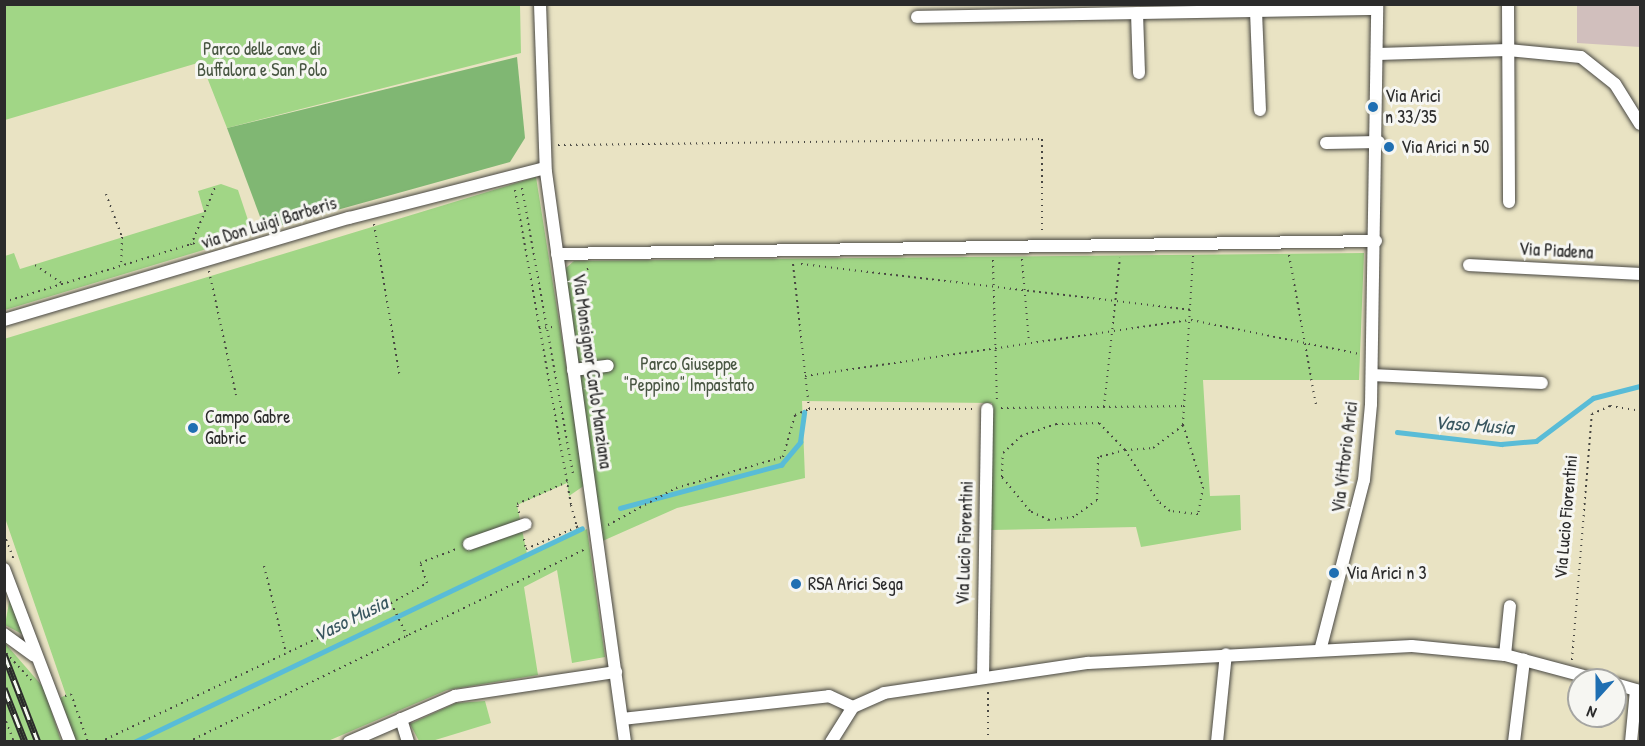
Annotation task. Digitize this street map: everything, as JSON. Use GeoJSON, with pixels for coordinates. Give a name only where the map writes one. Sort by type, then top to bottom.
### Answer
{"type":"FeatureCollection","features":[{"type":"Feature","properties":{"kind":"street","name":"Via Monsignor Carlo Manziana"},"geometry":{"type":"LineString","coordinates":[[540,4],[545,168],[625,741]]}},
{"type":"Feature","properties":{"kind":"street"},"geometry":{"type":"LineString","coordinates":[[1508,4],[1509,202]]}},
{"type":"Feature","properties":{"kind":"street"},"geometry":{"type":"LineString","coordinates":[[917,17],[1377,7]]}},
{"type":"Feature","properties":{"kind":"street","name":"Via Vittorio Arici"},"geometry":{"type":"LineString","coordinates":[[1321,648],[1364,480],[1372,375],[1379,142],[1377,7]]}},
{"type":"Feature","properties":{"kind":"street"},"geometry":{"type":"LineString","coordinates":[[1256,11],[1260,110]]}},
{"type":"Feature","properties":{"kind":"street"},"geometry":{"type":"LineString","coordinates":[[1137,13],[1139,73]]}},
{"type":"Feature","properties":{"kind":"street"},"geometry":{"type":"LineString","coordinates":[[1378,54],[1508,50],[1581,57],[1615,84],[1641,124]]}},
{"type":"Feature","properties":{"kind":"street"},"geometry":{"type":"LineString","coordinates":[[1326,143],[1379,142]]}},
{"type":"Feature","properties":{"kind":"street","name":"via Don Luigi Barberis"},"geometry":{"type":"LineString","coordinates":[[4,320],[349,218],[513,182],[545,168]]}},
{"type":"Feature","properties":{"kind":"street"},"geometry":{"type":"LineString","coordinates":[[557,254],[1194,240],[1376,241]]}},
{"type":"Feature","properties":{"kind":"street","name":"Via Piadena"},"geometry":{"type":"LineString","coordinates":[[1469,265],[1641,274]]}},
{"type":"Feature","properties":{"kind":"street"},"geometry":{"type":"LineString","coordinates":[[573,370],[608,366]]}},
{"type":"Feature","properties":{"kind":"street"},"geometry":{"type":"LineString","coordinates":[[1372,375],[1542,383]]}},
{"type":"Feature","properties":{"kind":"street","name":"Via Lucio Fiorentini"},"geometry":{"type":"LineString","coordinates":[[985,678],[992,409]]}},
{"type":"Feature","properties":{"kind":"street"},"geometry":{"type":"LineString","coordinates":[[469,544],[524,525]]}},
{"type":"Feature","properties":{"kind":"street"},"geometry":{"type":"LineString","coordinates":[[4,569],[70,741]]}},
{"type":"Feature","properties":{"kind":"street"},"geometry":{"type":"LineString","coordinates":[[1505,655],[1510,606]]}},
{"type":"Feature","properties":{"kind":"street"},"geometry":{"type":"LineString","coordinates":[[4,634],[39,661]]}},
{"type":"Feature","properties":{"kind":"street"},"geometry":{"type":"LineString","coordinates":[[831,741],[853,707],[884,693],[1088,663],[1321,648],[1412,646],[1505,655],[1567,672]]}},
{"type":"Feature","properties":{"kind":"street"},"geometry":{"type":"LineString","coordinates":[[1217,741],[1226,654]]}},
{"type":"Feature","properties":{"kind":"street"},"geometry":{"type":"LineString","coordinates":[[1514,741],[1524,660]]}},
{"type":"Feature","properties":{"kind":"street"},"geometry":{"type":"LineString","coordinates":[[350,741],[455,696],[616,672]]}},
{"type":"Feature","properties":{"kind":"street"},"geometry":{"type":"LineString","coordinates":[[1631,741],[1638,691]]}},
{"type":"Feature","properties":{"kind":"street"},"geometry":{"type":"LineString","coordinates":[[622,719],[829,696],[853,707]]}},
{"type":"Feature","properties":{"kind":"street"},"geometry":{"type":"LineString","coordinates":[[401,719],[408,741]]}},
{"type":"Feature","properties":{"kind":"path"},"geometry":{"type":"LineString","coordinates":[[543,146],[1042,139],[1042,244]]}},
{"type":"Feature","properties":{"kind":"path"},"geometry":{"type":"LineString","coordinates":[[503,191],[513,182]]}},
{"type":"Feature","properties":{"kind":"path"},"geometry":{"type":"LineString","coordinates":[[513,182],[577,528]]}},
{"type":"Feature","properties":{"kind":"path"},"geometry":{"type":"LineString","coordinates":[[513,182],[523,188],[575,483]]}},
{"type":"Feature","properties":{"kind":"path"},"geometry":{"type":"LineString","coordinates":[[191,245],[216,185]]}},
{"type":"Feature","properties":{"kind":"path"},"geometry":{"type":"LineString","coordinates":[[106,194],[122,237],[121,266]]}},
{"type":"Feature","properties":{"kind":"path"},"geometry":{"type":"LineString","coordinates":[[366,226],[385,221]]}},
{"type":"Feature","properties":{"kind":"path"},"geometry":{"type":"LineString","coordinates":[[374,224],[400,378]]}},
{"type":"Feature","properties":{"kind":"path"},"geometry":{"type":"LineString","coordinates":[[4,302],[250,226]]}},
{"type":"Feature","properties":{"kind":"path"},"geometry":{"type":"LineString","coordinates":[[216,237],[219,245]]}},
{"type":"Feature","properties":{"kind":"path"},"geometry":{"type":"LineString","coordinates":[[1183,425],[1153,448],[1125,450],[1098,457],[1097,500],[1090,511],[1074,517],[1049,520],[1030,511],[1002,477],[1003,453],[1021,436],[1056,424],[1099,423],[1125,450],[1158,501],[1177,513],[1198,514],[1203,487],[1183,425],[1192,310],[1194,240]]}},
{"type":"Feature","properties":{"kind":"path"},"geometry":{"type":"LineString","coordinates":[[1286,240],[1316,405]]}},
{"type":"Feature","properties":{"kind":"path"},"geometry":{"type":"LineString","coordinates":[[992,409],[996,349],[993,245]]}},
{"type":"Feature","properties":{"kind":"path"},"geometry":{"type":"LineString","coordinates":[[188,741],[598,543],[608,525],[676,488],[779,459],[795,415],[809,408],[792,249]]}},
{"type":"Feature","properties":{"kind":"path"},"geometry":{"type":"LineString","coordinates":[[1104,407],[1120,257]]}},
{"type":"Feature","properties":{"kind":"path"},"geometry":{"type":"LineString","coordinates":[[1022,259],[1029,344]]}},
{"type":"Feature","properties":{"kind":"path"},"geometry":{"type":"LineString","coordinates":[[35,264],[63,284]]}},
{"type":"Feature","properties":{"kind":"path"},"geometry":{"type":"LineString","coordinates":[[782,264],[1192,310]]}},
{"type":"Feature","properties":{"kind":"path"},"geometry":{"type":"LineString","coordinates":[[197,270],[208,266],[236,395]]}},
{"type":"Feature","properties":{"kind":"path"},"geometry":{"type":"LineString","coordinates":[[592,402],[578,285],[587,267],[599,267]]}},
{"type":"Feature","properties":{"kind":"path"},"geometry":{"type":"LineString","coordinates":[[805,376],[1191,320],[1372,358]]}},
{"type":"Feature","properties":{"kind":"path","name":"Via Lucio Fiorentini"},"geometry":{"type":"LineString","coordinates":[[1571,668],[1592,414],[1610,405],[1641,411]]}},
{"type":"Feature","properties":{"kind":"path"},"geometry":{"type":"LineString","coordinates":[[567,482],[517,504],[524,525],[526,549],[585,524]]}},
{"type":"Feature","properties":{"kind":"path"},"geometry":{"type":"LineString","coordinates":[[581,512],[587,529]]}},
{"type":"Feature","properties":{"kind":"path"},"geometry":{"type":"LineString","coordinates":[[606,514],[608,525]]}},
{"type":"Feature","properties":{"kind":"path"},"geometry":{"type":"LineString","coordinates":[[100,741],[391,603],[427,583],[420,563],[469,544]]}},
{"type":"Feature","properties":{"kind":"path"},"geometry":{"type":"LineString","coordinates":[[264,566],[286,653]]}},
{"type":"Feature","properties":{"kind":"path"},"geometry":{"type":"LineString","coordinates":[[391,603],[407,636]]}},
{"type":"Feature","properties":{"kind":"path"},"geometry":{"type":"LineString","coordinates":[[985,678],[988,741]]}},
{"type":"Feature","properties":{"kind":"path"},"geometry":{"type":"LineString","coordinates":[[70,694],[88,741]]}},
{"type":"Feature","properties":{"kind":"path"},"geometry":{"type":"LineString","coordinates":[[4,716],[14,741]]}},
{"type":"Feature","properties":{"kind":"shaded area"},"geometry":{"type":"Polygon","coordinates":[[[1577,5],[1640,5],[1640,47],[1577,43],[1577,5]]]}},
{"type":"Feature","properties":{"kind":"green space","name":"Parco delle cave di Buffalora e San Polo"},"geometry":{"type":"Polygon","coordinates":[[[5,5],[520,5],[521,53],[227,128],[201,62],[5,120],[5,5]]]}},
{"type":"Feature","properties":{"kind":"green space"},"geometry":{"type":"Polygon","coordinates":[[[517,57],[525,138],[510,162],[265,230],[227,128],[517,57]]]}},
{"type":"Feature","properties":{"kind":"green space"},"geometry":{"type":"Polygon","coordinates":[[[536,177],[585,485],[569,496],[567,483],[517,505],[527,554],[587,529],[605,657],[572,663],[557,570],[524,587],[538,675],[447,690],[328,741],[76,741],[60,698],[66,695],[5,518],[4,339],[536,177]]]}},
{"type":"Feature","properties":{"kind":"green space"},"geometry":{"type":"Polygon","coordinates":[[[221,184],[238,190],[253,235],[5,310],[5,256],[14,253],[20,269],[204,212],[198,191],[221,184]]]}},
{"type":"Feature","properties":{"kind":"green space","name":"Parco Giuseppe \"Peppino\" Impastato"},"geometry":{"type":"Polygon","coordinates":[[[1364,253],[1359,380],[1203,380],[1210,496],[1240,495],[1241,530],[1141,547],[1136,527],[991,530],[992,403],[802,401],[805,478],[677,508],[598,543],[560,273],[574,261],[1364,253]]]}},
{"type":"Feature","properties":{"kind":"green space"},"geometry":{"type":"Polygon","coordinates":[[[10,597],[24,635],[5,625],[10,597]]]}},
{"type":"Feature","properties":{"kind":"green space"},"geometry":{"type":"Polygon","coordinates":[[[4,642],[44,688],[61,741],[5,741],[4,642]]]}},
{"type":"Feature","properties":{"kind":"green space"},"geometry":{"type":"Polygon","coordinates":[[[485,701],[491,723],[432,741],[419,741],[410,724],[456,703],[485,701]]]}},
{"type":"Feature","properties":{"kind":"waterway","name":"Vaso Musia"},"geometry":{"type":"LineString","coordinates":[[1397,432],[1501,444],[1536,441],[1593,398],[1640,386]]}},
{"type":"Feature","properties":{"kind":"waterway","name":"Vaso Musia"},"geometry":{"type":"LineString","coordinates":[[620,508],[781,465],[800,442],[804,412]]}},
{"type":"Feature","properties":{"kind":"waterway","name":"Vaso Musia"},"geometry":{"type":"LineString","coordinates":[[134,742],[582,528]]}},
{"type":"Feature","properties":{"kind":"railway"},"geometry":{"type":"LineString","coordinates":[[4,654],[38,742]]}},
{"type":"Feature","properties":{"kind":"railway"},"geometry":{"type":"LineString","coordinates":[[4,688],[25,742]]}},
{"type":"Feature","properties":{"kind":"place","name":"Via Arici n 33/35"},"geometry":{"type":"Point","coordinates":[1373,107]}},
{"type":"Feature","properties":{"kind":"place","name":"Via Arici n 50"},"geometry":{"type":"Point","coordinates":[1389,147]}},
{"type":"Feature","properties":{"kind":"place","name":"Campo Gabre Gabric"},"geometry":{"type":"Point","coordinates":[193,428]}},
{"type":"Feature","properties":{"kind":"place","name":"Via Arici n 3"},"geometry":{"type":"Point","coordinates":[1334,573]}},
{"type":"Feature","properties":{"kind":"place","name":"RSA Arici Sega"},"geometry":{"type":"Point","coordinates":[796,584]}}]}
